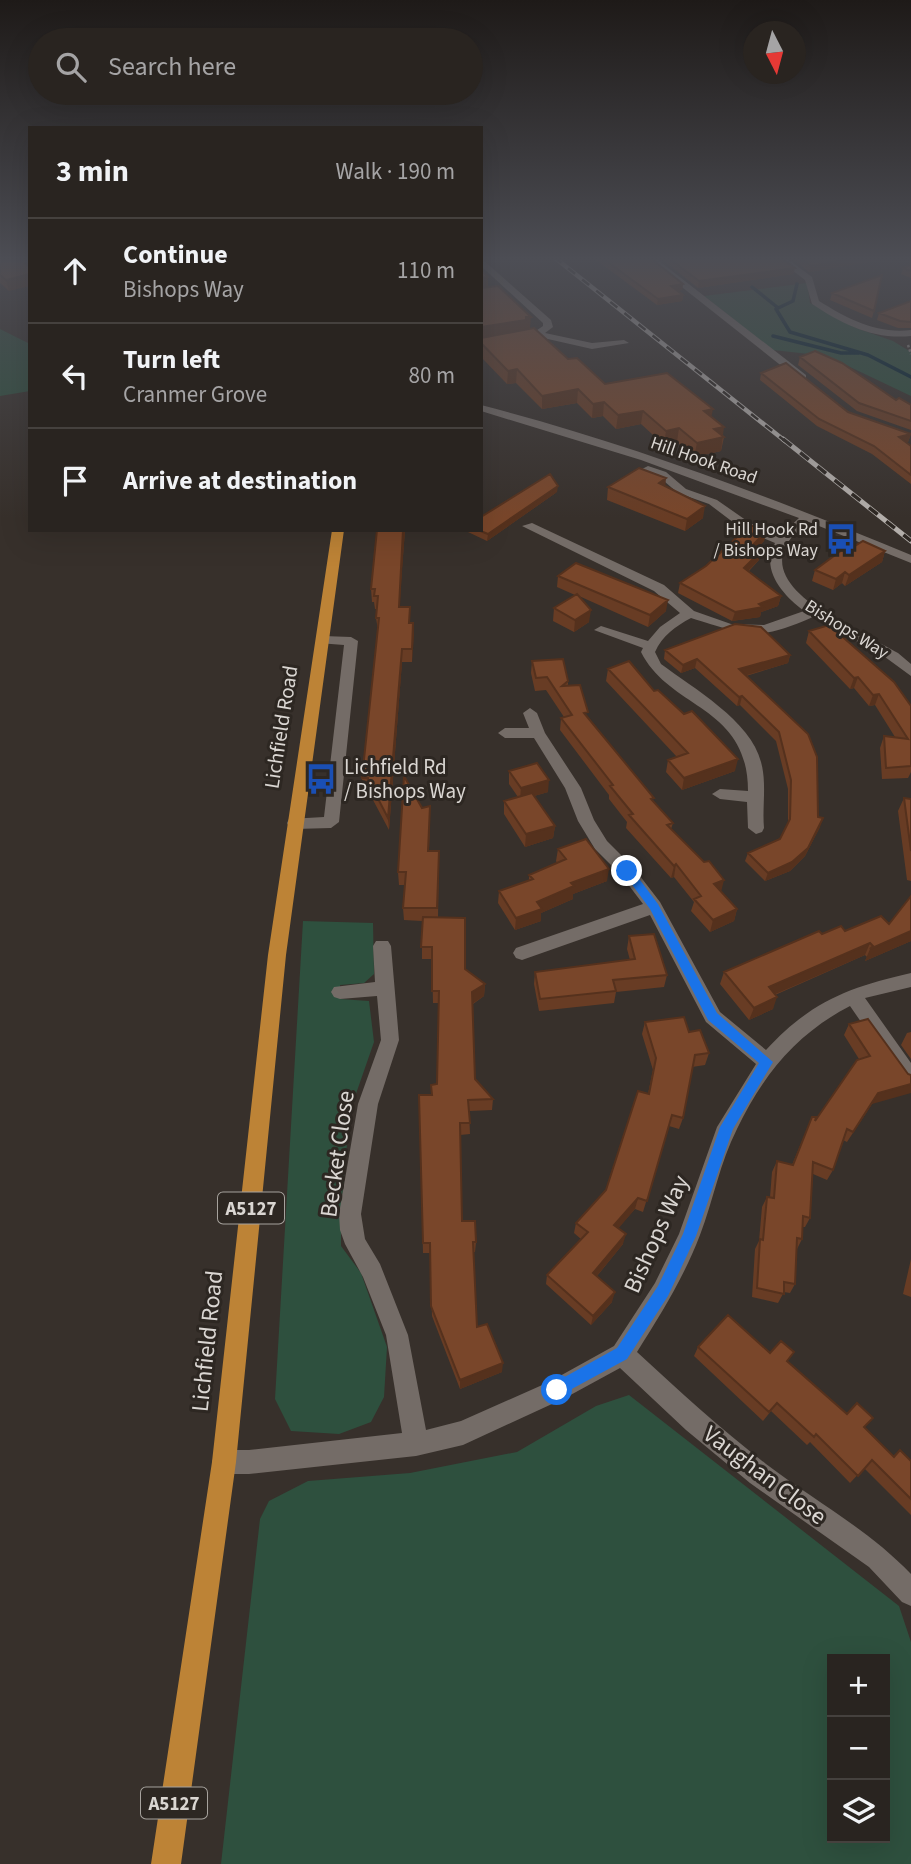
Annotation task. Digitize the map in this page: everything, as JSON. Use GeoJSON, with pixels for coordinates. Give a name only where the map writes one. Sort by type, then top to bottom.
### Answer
{"type":"FeatureCollection","features":[{"type":"Feature","properties":{"kind":"main road","name":"Lichfield Road"},"geometry":{"type":"LineString","coordinates":[[166,1864],[224,1462],[276,968],[338,532]]}},
{"type":"Feature","properties":{"kind":"street"},"geometry":{"type":"LineString","coordinates":[[583,344],[613,344]]}},
{"type":"Feature","properties":{"kind":"street"},"geometry":{"type":"LineString","coordinates":[[760,344],[807,381]]}},
{"type":"Feature","properties":{"kind":"street","name":"Hill Hook Road"},"geometry":{"type":"LineString","coordinates":[[483,409],[556,429],[809,516],[911,559]]}},
{"type":"Feature","properties":{"kind":"street"},"geometry":{"type":"LineString","coordinates":[[645,468],[662,474],[687,493],[718,499],[746,526],[782,541],[809,516]]}},
{"type":"Feature","properties":{"kind":"street"},"geometry":{"type":"LineString","coordinates":[[528,526],[659,588],[689,614],[733,629],[758,630],[781,626],[814,611]]}},
{"type":"Feature","properties":{"kind":"street"},"geometry":{"type":"LineString","coordinates":[[543,549],[556,541]]}},
{"type":"Feature","properties":{"kind":"street","name":"Bishops Way"},"geometry":{"type":"LineString","coordinates":[[782,541],[776,555],[777,569],[791,592],[814,611],[891,655],[911,672]]}},
{"type":"Feature","properties":{"kind":"street"},"geometry":{"type":"LineString","coordinates":[[689,614],[678,619],[650,646],[648,652],[655,666],[736,732],[749,748],[754,762],[756,828]]}},
{"type":"Feature","properties":{"kind":"street"},"geometry":{"type":"LineString","coordinates":[[601,630],[650,646]]}},
{"type":"Feature","properties":{"kind":"street"},"geometry":{"type":"LineString","coordinates":[[295,824],[331,821],[351,641],[323,640]]}},
{"type":"Feature","properties":{"kind":"street"},"geometry":{"type":"LineString","coordinates":[[530,713],[538,733],[573,788],[586,821],[601,845],[627,871],[654,907],[713,1017],[767,1062]]}},
{"type":"Feature","properties":{"kind":"street"},"geometry":{"type":"LineString","coordinates":[[505,733],[538,733]]}},
{"type":"Feature","properties":{"kind":"street"},"geometry":{"type":"LineString","coordinates":[[720,794],[754,797]]}},
{"type":"Feature","properties":{"kind":"street"},"geometry":{"type":"LineString","coordinates":[[522,953],[654,907]]}},
{"type":"Feature","properties":{"kind":"street","name":"Becket Close"},"geometry":{"type":"LineString","coordinates":[[382,946],[390,1040],[368,1104],[350,1214],[351,1230],[372,1271],[397,1335],[416,1444]]}},
{"type":"Feature","properties":{"kind":"street","name":"Bishops Way"},"geometry":{"type":"LineString","coordinates":[[224,1462],[249,1462],[416,1444],[463,1433],[557,1390],[622,1354],[663,1291],[689,1236],[727,1127],[767,1062],[793,1033],[824,1011],[853,996],[911,980]]}},
{"type":"Feature","properties":{"kind":"street"},"geometry":{"type":"LineString","coordinates":[[340,992],[385,988]]}},
{"type":"Feature","properties":{"kind":"street"},"geometry":{"type":"LineString","coordinates":[[853,996],[911,1078]]}},
{"type":"Feature","properties":{"kind":"street","name":"Vaughan Close"},"geometry":{"type":"LineString","coordinates":[[622,1354],[694,1422],[759,1474],[878,1558],[911,1593]]}},
{"type":"Feature","properties":{"kind":"green space"},"geometry":{"type":"Polygon","coordinates":[[[0,344],[28,344],[28,391],[0,396],[0,344]]]}},
{"type":"Feature","properties":{"kind":"green space"},"geometry":{"type":"Polygon","coordinates":[[[765,344],[898,344],[911,352],[911,396],[827,356],[773,350],[765,344]]]}},
{"type":"Feature","properties":{"kind":"green space"},"geometry":{"type":"Polygon","coordinates":[[[303,921],[373,923],[374,974],[364,983],[340,985],[340,999],[369,1001],[374,1042],[350,1111],[341,1210],[341,1246],[361,1273],[387,1347],[384,1397],[371,1422],[339,1434],[291,1431],[275,1399],[303,921]]]}},
{"type":"Feature","properties":{"kind":"green space"},"geometry":{"type":"Polygon","coordinates":[[[629,1395],[899,1606],[911,1642],[911,1864],[221,1864],[260,1519],[269,1501],[308,1481],[410,1473],[517,1452],[596,1406],[629,1395]]]}},
{"type":"Feature","properties":{"kind":"building"},"geometry":{"type":"Polygon","coordinates":[[[483,344],[552,344],[568,359],[577,358],[605,384],[667,373],[713,409],[704,411],[724,427],[714,429],[724,437],[697,443],[679,428],[666,431],[643,411],[618,415],[604,402],[593,404],[578,389],[542,396],[517,369],[508,371],[483,344]]]}},
{"type":"Feature","properties":{"kind":"building"},"geometry":{"type":"Polygon","coordinates":[[[815,351],[842,363],[896,400],[899,398],[911,405],[911,421],[859,403],[800,357],[815,351]]]}},
{"type":"Feature","properties":{"kind":"building"},"geometry":{"type":"Polygon","coordinates":[[[786,363],[848,412],[911,434],[899,437],[911,446],[911,475],[874,446],[819,419],[761,373],[786,363]]]}},
{"type":"Feature","properties":{"kind":"building"},"geometry":{"type":"Polygon","coordinates":[[[639,468],[666,478],[659,483],[705,506],[687,519],[608,487],[639,468]]]}},
{"type":"Feature","properties":{"kind":"building"},"geometry":{"type":"Polygon","coordinates":[[[550,474],[558,486],[488,534],[483,532],[483,516],[550,474]]]}},
{"type":"Feature","properties":{"kind":"building"},"geometry":{"type":"Polygon","coordinates":[[[750,525],[766,531],[751,547],[762,550],[744,568],[781,596],[759,604],[763,607],[735,612],[680,583],[706,566],[750,525]]]}},
{"type":"Feature","properties":{"kind":"building"},"geometry":{"type":"Polygon","coordinates":[[[377,532],[403,532],[399,607],[410,607],[409,623],[413,623],[412,649],[402,649],[388,818],[372,787],[367,787],[368,778],[362,778],[379,618],[376,618],[378,596],[374,596],[375,589],[371,589],[377,532]]]}},
{"type":"Feature","properties":{"kind":"building"},"geometry":{"type":"Polygon","coordinates":[[[863,541],[885,551],[849,575],[845,572],[836,579],[815,570],[842,550],[845,552],[863,541]]]}},
{"type":"Feature","properties":{"kind":"building"},"geometry":{"type":"Polygon","coordinates":[[[576,563],[668,600],[650,615],[558,576],[576,563]]]}},
{"type":"Feature","properties":{"kind":"building"},"geometry":{"type":"Polygon","coordinates":[[[577,594],[591,610],[575,620],[554,608],[577,594]]]}},
{"type":"Feature","properties":{"kind":"building"},"geometry":{"type":"Polygon","coordinates":[[[735,624],[761,627],[790,655],[739,669],[808,734],[817,757],[818,817],[823,818],[808,848],[792,862],[768,873],[748,853],[780,839],[790,819],[791,780],[779,732],[742,696],[739,697],[697,659],[683,665],[665,650],[735,624]]]}},
{"type":"Feature","properties":{"kind":"building"},"geometry":{"type":"Polygon","coordinates":[[[829,625],[894,682],[911,706],[911,766],[886,768],[884,736],[908,739],[879,694],[873,695],[858,677],[854,678],[809,631],[829,625]]]}},
{"type":"Feature","properties":{"kind":"building"},"geometry":{"type":"Polygon","coordinates":[[[563,659],[568,681],[562,686],[580,685],[588,712],[584,713],[673,823],[667,825],[704,862],[709,861],[724,880],[714,884],[737,909],[713,920],[694,899],[701,896],[676,864],[674,866],[629,815],[633,814],[561,718],[572,715],[547,677],[536,678],[532,661],[563,659]]]}},
{"type":"Feature","properties":{"kind":"building"},"geometry":{"type":"Polygon","coordinates":[[[629,661],[654,691],[658,690],[684,714],[692,711],[738,759],[684,778],[668,760],[688,753],[608,669],[629,661]]]}},
{"type":"Feature","properties":{"kind":"building"},"geometry":{"type":"Polygon","coordinates":[[[537,763],[549,780],[521,788],[509,771],[537,763]]]}},
{"type":"Feature","properties":{"kind":"building"},"geometry":{"type":"Polygon","coordinates":[[[404,776],[422,808],[430,806],[428,851],[439,851],[437,908],[403,908],[406,872],[398,872],[404,776]]]}},
{"type":"Feature","properties":{"kind":"building"},"geometry":{"type":"Polygon","coordinates":[[[532,793],[555,826],[526,834],[504,801],[532,793]]]}},
{"type":"Feature","properties":{"kind":"building"},"geometry":{"type":"Polygon","coordinates":[[[904,798],[911,799],[911,851],[904,798]]]}},
{"type":"Feature","properties":{"kind":"building"},"geometry":{"type":"Polygon","coordinates":[[[586,839],[609,869],[571,883],[574,886],[537,902],[542,909],[516,918],[499,891],[533,879],[529,875],[566,859],[558,849],[586,839]]]}},
{"type":"Feature","properties":{"kind":"building"},"geometry":{"type":"Polygon","coordinates":[[[911,896],[911,931],[870,949],[873,946],[870,943],[769,987],[777,997],[754,1008],[724,972],[819,931],[822,934],[841,926],[845,931],[881,916],[889,924],[911,896]]]}},
{"type":"Feature","properties":{"kind":"building"},"geometry":{"type":"Polygon","coordinates":[[[423,917],[465,918],[465,969],[485,984],[472,992],[475,1079],[493,1099],[468,1100],[470,1123],[460,1123],[462,1221],[475,1221],[476,1242],[473,1242],[477,1327],[487,1324],[503,1363],[460,1380],[431,1306],[430,1243],[423,1243],[419,1095],[432,1095],[431,1085],[437,1084],[439,991],[432,991],[432,947],[421,947],[423,917]]]}},
{"type":"Feature","properties":{"kind":"building"},"geometry":{"type":"Polygon","coordinates":[[[654,934],[667,975],[613,980],[616,991],[540,999],[535,972],[635,959],[629,936],[654,934]]]}},
{"type":"Feature","properties":{"kind":"building"},"geometry":{"type":"Polygon","coordinates":[[[684,1017],[689,1032],[700,1030],[709,1053],[695,1055],[683,1118],[672,1115],[647,1201],[638,1198],[614,1225],[626,1234],[593,1273],[615,1292],[593,1316],[547,1275],[588,1232],[576,1223],[606,1190],[638,1091],[649,1094],[656,1058],[645,1022],[684,1017]]]}},
{"type":"Feature","properties":{"kind":"building"},"geometry":{"type":"Polygon","coordinates":[[[868,1019],[911,1075],[911,1084],[878,1093],[853,1132],[847,1129],[833,1170],[813,1162],[810,1218],[803,1216],[802,1239],[797,1238],[795,1284],[784,1282],[784,1294],[757,1288],[760,1239],[763,1240],[767,1197],[774,1198],[777,1161],[793,1165],[812,1117],[816,1117],[815,1121],[857,1060],[870,1056],[849,1024],[868,1019]]]}},
{"type":"Feature","properties":{"kind":"building"},"geometry":{"type":"Polygon","coordinates":[[[728,1315],[770,1353],[781,1341],[794,1352],[787,1361],[847,1414],[857,1403],[873,1418],[864,1427],[894,1457],[900,1450],[911,1461],[911,1499],[872,1460],[858,1476],[816,1434],[814,1437],[777,1403],[769,1412],[698,1347],[728,1315]]]}},
{"type":"Feature","properties":{"kind":"waterway"},"geometry":{"type":"LineString","coordinates":[[805,344],[841,353],[859,353]]}},
{"type":"Feature","properties":{"kind":"waterway"},"geometry":{"type":"LineString","coordinates":[[831,344],[868,355],[911,377]]}},
{"type":"Feature","properties":{"kind":"railway"},"geometry":{"type":"LineString","coordinates":[[663,344],[785,441]]}},
{"type":"Feature","properties":{"kind":"railway"},"geometry":{"type":"LineString","coordinates":[[783,439],[911,541]]}},
{"type":"Feature","properties":{"kind":"place","name":"Hill Hook Rd / Bishops Way"},"geometry":{"type":"Point","coordinates":[841,539]}},
{"type":"Feature","properties":{"kind":"place","name":"Lichfield Rd / Bishops Way"},"geometry":{"type":"Point","coordinates":[321,779]}},
{"type":"Feature","properties":{"kind":"route"},"geometry":{"type":"LineString","coordinates":[[557,1390],[622,1354],[663,1291],[689,1236],[727,1127],[767,1062],[713,1017],[654,907],[627,871]]}}]}
